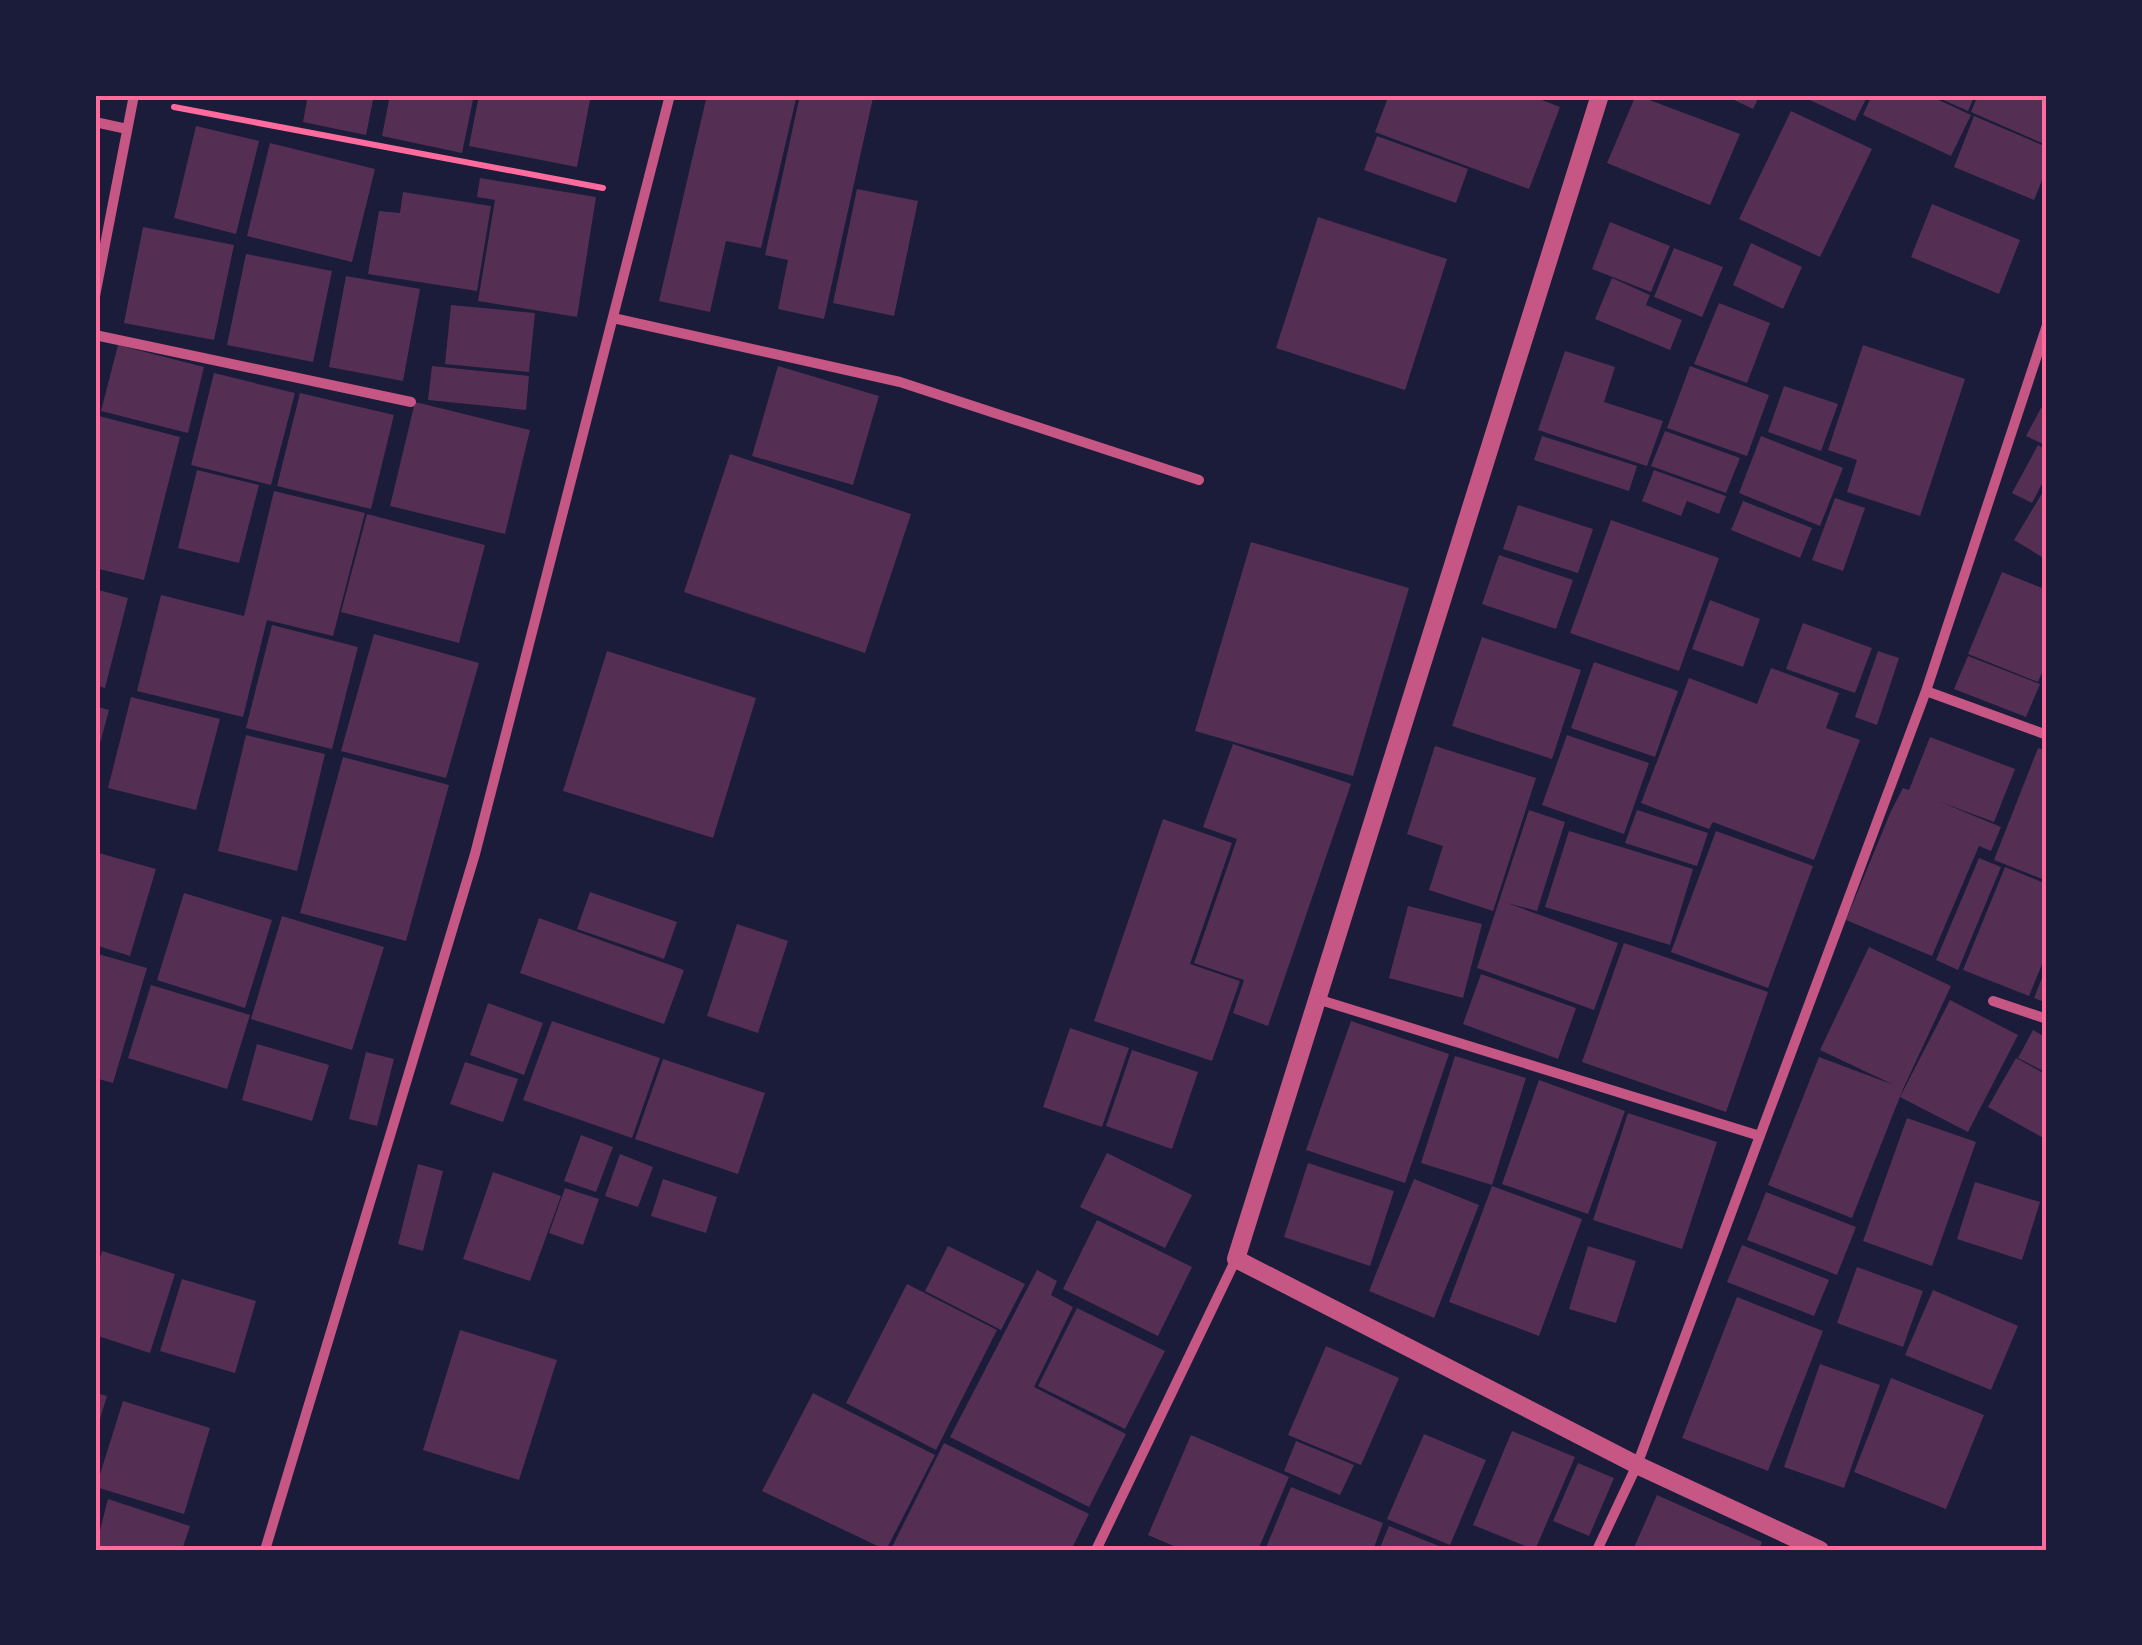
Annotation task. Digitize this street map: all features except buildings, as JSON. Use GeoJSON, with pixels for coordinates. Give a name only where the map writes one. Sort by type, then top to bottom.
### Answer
{"type":"FeatureCollection","features":[{"type":"Feature","properties":{"kind":"street"},"geometry":{"type":"LineString","coordinates":[[265,1550],[475,854],[670,95]]}},
{"type":"Feature","properties":{"kind":"street"},"geometry":{"type":"LineString","coordinates":[[1096,1550],[1236,1259],[1600,95]]}},
{"type":"Feature","properties":{"kind":"street"},"geometry":{"type":"LineString","coordinates":[[95,296],[133,97]]}},
{"type":"Feature","properties":{"kind":"street"},"geometry":{"type":"LineString","coordinates":[[95,122],[127,129]]}},
{"type":"Feature","properties":{"kind":"street"},"geometry":{"type":"LineString","coordinates":[[613,318],[900,382],[1199,480]]}},
{"type":"Feature","properties":{"kind":"street"},"geometry":{"type":"LineString","coordinates":[[1597,1550],[1637,1465],[1926,691],[2047,326]]}},
{"type":"Feature","properties":{"kind":"street"},"geometry":{"type":"LineString","coordinates":[[95,335],[411,402]]}},
{"type":"Feature","properties":{"kind":"street"},"geometry":{"type":"LineString","coordinates":[[1926,691],[2047,735]]}},
{"type":"Feature","properties":{"kind":"street"},"geometry":{"type":"LineString","coordinates":[[1316,999],[1760,1136]]}},
{"type":"Feature","properties":{"kind":"street"},"geometry":{"type":"LineString","coordinates":[[1993,1001],[2047,1019]]}},
{"type":"Feature","properties":{"kind":"street"},"geometry":{"type":"LineString","coordinates":[[1236,1259],[1637,1465],[1820,1550]]}},
{"type":"Feature","properties":{"kind":"path"},"geometry":{"type":"LineString","coordinates":[[133,97],[644,196]]}}]}
